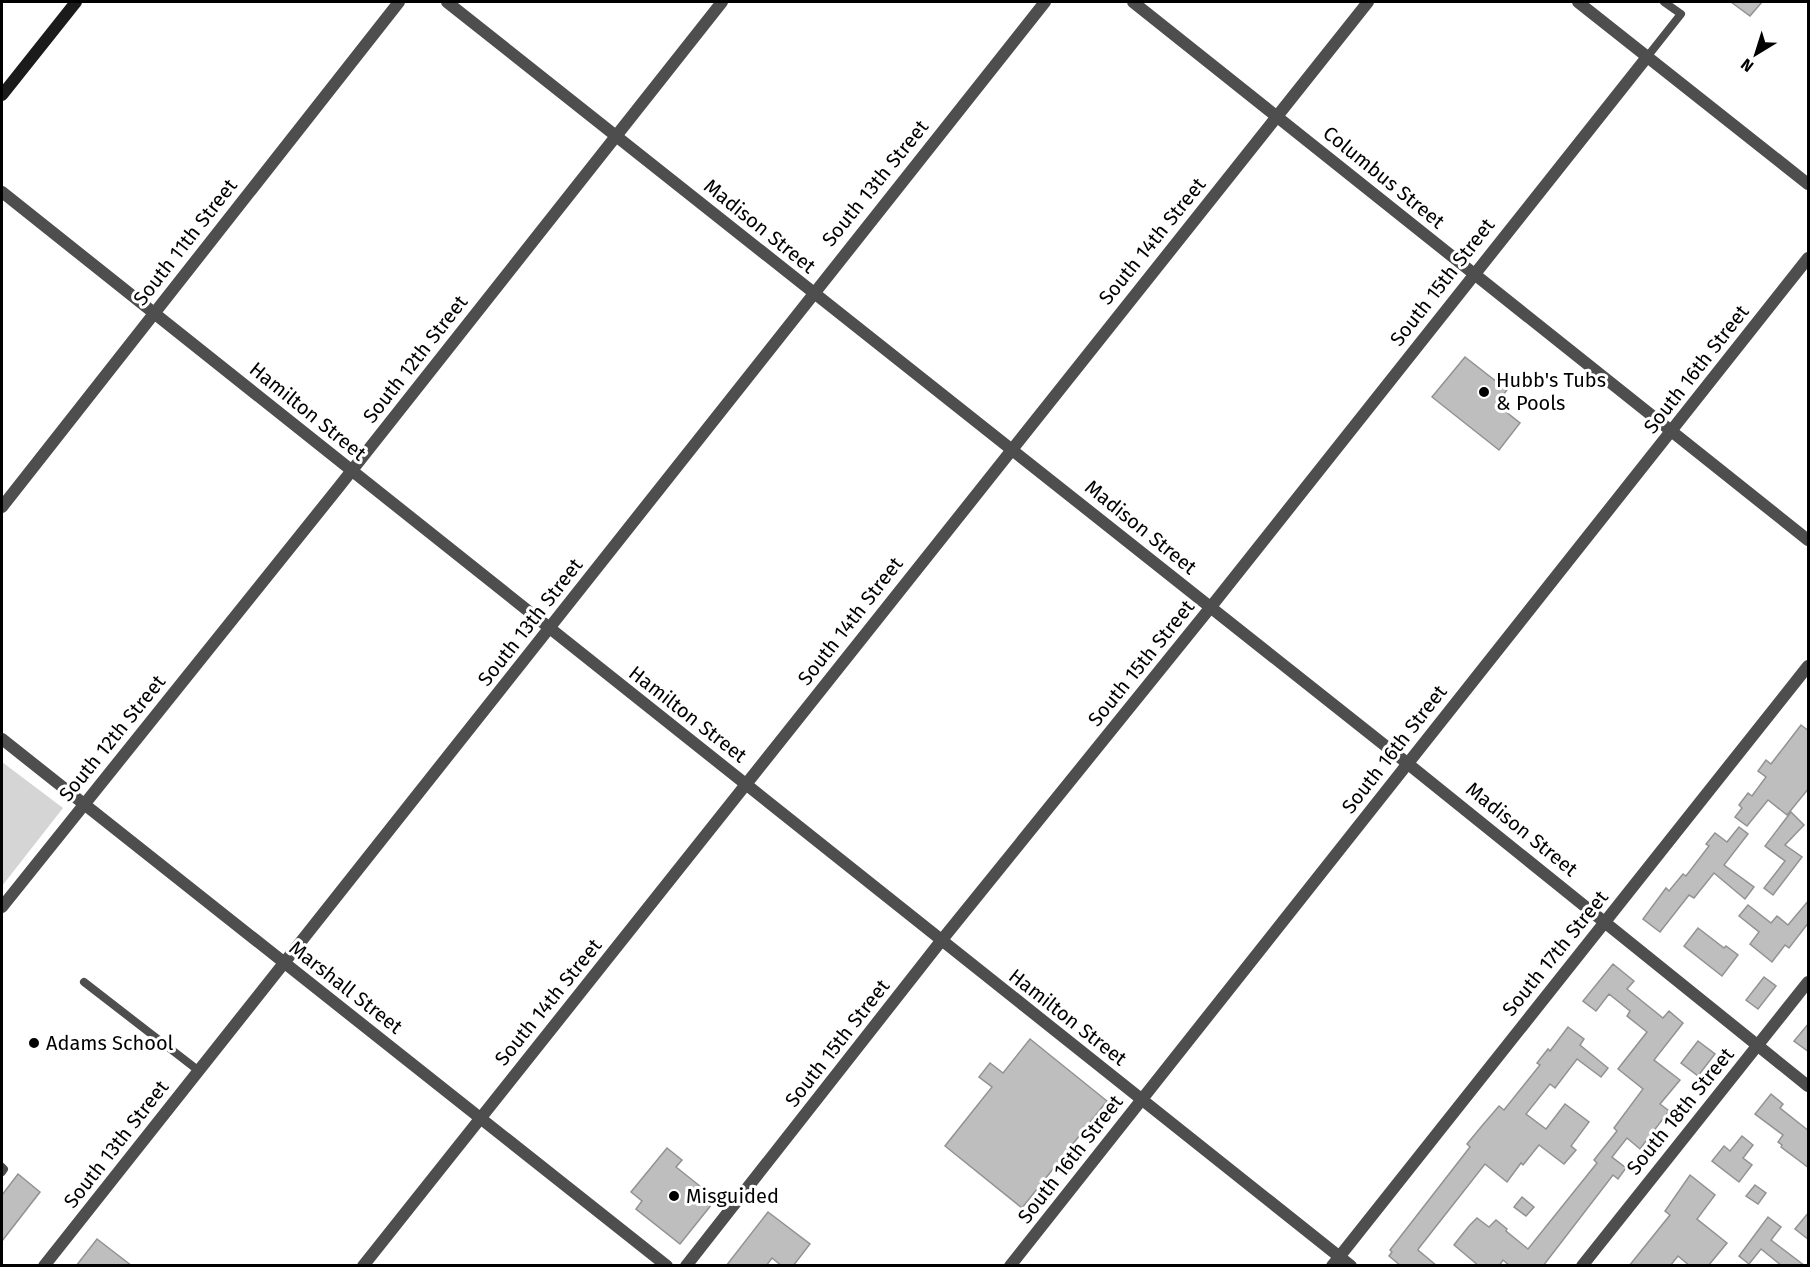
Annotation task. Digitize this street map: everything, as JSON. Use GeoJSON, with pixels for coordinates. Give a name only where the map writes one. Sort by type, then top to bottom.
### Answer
{"type":"FeatureCollection","features":[{"type":"Feature","properties":{"kind":"street"},"geometry":{"type":"LineString","coordinates":[[2,94],[76,2]]}},
{"type":"Feature","properties":{"kind":"street","name":"South 11th Street"},"geometry":{"type":"LineString","coordinates":[[2,507],[399,2]]}},
{"type":"Feature","properties":{"kind":"street","name":"Madison Street"},"geometry":{"type":"LineString","coordinates":[[447,2],[1407,763],[1809,1086]]}},
{"type":"Feature","properties":{"kind":"street","name":"South 12th Street"},"geometry":{"type":"LineString","coordinates":[[2,907],[722,2]]}},
{"type":"Feature","properties":{"kind":"street","name":"South 13th Street"},"geometry":{"type":"LineString","coordinates":[[44,1266],[550,630],[813,293],[1045,2]]}},
{"type":"Feature","properties":{"kind":"street","name":"Columbus Street"},"geometry":{"type":"LineString","coordinates":[[1133,2],[1809,540]]}},
{"type":"Feature","properties":{"kind":"street","name":"South 14th Street"},"geometry":{"type":"LineString","coordinates":[[363,1266],[1368,2]]}},
{"type":"Feature","properties":{"kind":"street"},"geometry":{"type":"LineString","coordinates":[[1578,2],[1809,184]]}},
{"type":"Feature","properties":{"kind":"street","name":"South 15th Street"},"geometry":{"type":"LineString","coordinates":[[686,1266],[941,941],[1210,608],[1647,57]]}},
{"type":"Feature","properties":{"kind":"street","name":"Hamilton Street"},"geometry":{"type":"LineString","coordinates":[[2,192],[1141,1100],[1335,1261],[1351,1266]]}},
{"type":"Feature","properties":{"kind":"street","name":"South 16th Street"},"geometry":{"type":"LineString","coordinates":[[1010,1266],[1809,258]]}},
{"type":"Feature","properties":{"kind":"street","name":"South 17th Street"},"geometry":{"type":"LineString","coordinates":[[1335,1261],[1809,666]]}},
{"type":"Feature","properties":{"kind":"street","name":"Marshall Street"},"geometry":{"type":"LineString","coordinates":[[2,739],[667,1266]]}},
{"type":"Feature","properties":{"kind":"street","name":"South 18th Street"},"geometry":{"type":"LineString","coordinates":[[1582,1266],[1809,982]]}},
{"type":"Feature","properties":{"kind":"lane"},"geometry":{"type":"LineString","coordinates":[[1647,57],[1681,14],[1664,2]]}},
{"type":"Feature","properties":{"kind":"lane"},"geometry":{"type":"LineString","coordinates":[[84,982],[198,1071]]}},
{"type":"Feature","properties":{"kind":"lane"},"geometry":{"type":"LineString","coordinates":[[2,1167],[4,1169],[2,1172]]}},
{"type":"Feature","properties":{"kind":"shaded area"},"geometry":{"type":"Polygon","coordinates":[[[2,762],[63,808],[2,886],[2,762]]]}},
{"type":"Feature","properties":{"kind":"building"},"geometry":{"type":"Polygon","coordinates":[[[1731,2],[1762,2],[1750,16],[1731,2]]]}},
{"type":"Feature","properties":{"kind":"building"},"geometry":{"type":"Polygon","coordinates":[[[1465,357],[1507,390],[1496,404],[1520,423],[1499,450],[1432,397],[1465,357]]]}},
{"type":"Feature","properties":{"kind":"building"},"geometry":{"type":"Polygon","coordinates":[[[1801,725],[1809,731],[1809,788],[1787,815],[1768,800],[1747,826],[1735,817],[1742,808],[1739,805],[1748,793],[1752,796],[1766,777],[1758,771],[1766,760],[1771,764],[1801,725]]]}},
{"type":"Feature","properties":{"kind":"building"},"geometry":{"type":"Polygon","coordinates":[[[1791,812],[1804,825],[1785,845],[1802,857],[1773,895],[1764,888],[1785,861],[1765,846],[1791,812]]]}},
{"type":"Feature","properties":{"kind":"building"},"geometry":{"type":"Polygon","coordinates":[[[1739,827],[1748,834],[1724,865],[1754,887],[1745,899],[1714,873],[1694,898],[1689,895],[1660,932],[1643,919],[1666,888],[1669,891],[1683,874],[1686,876],[1709,846],[1706,844],[1715,833],[1727,842],[1739,827]]]}},
{"type":"Feature","properties":{"kind":"building"},"geometry":{"type":"Polygon","coordinates":[[[1809,900],[1809,922],[1789,948],[1785,945],[1772,962],[1750,944],[1759,932],[1739,916],[1748,905],[1771,923],[1777,916],[1788,925],[1809,900]]]}},
{"type":"Feature","properties":{"kind":"building"},"geometry":{"type":"Polygon","coordinates":[[[1698,928],[1724,948],[1726,946],[1738,955],[1722,976],[1684,946],[1698,928]]]}},
{"type":"Feature","properties":{"kind":"building"},"geometry":{"type":"Polygon","coordinates":[[[1613,964],[1634,981],[1627,989],[1663,1018],[1669,1011],[1683,1023],[1654,1060],[1680,1080],[1660,1104],[1669,1111],[1640,1149],[1627,1138],[1612,1157],[1626,1168],[1618,1179],[1613,1175],[1543,1266],[1510,1266],[1503,1260],[1499,1266],[1479,1266],[1454,1245],[1469,1226],[1477,1218],[1489,1227],[1496,1220],[1528,1249],[1597,1163],[1594,1160],[1617,1131],[1614,1128],[1643,1089],[1618,1069],[1647,1032],[1627,1016],[1630,1011],[1609,994],[1596,1011],[1583,1001],[1613,964]]]}},
{"type":"Feature","properties":{"kind":"building"},"geometry":{"type":"Polygon","coordinates":[[[1764,977],[1776,986],[1758,1009],[1746,1000],[1764,977]]]}},
{"type":"Feature","properties":{"kind":"building"},"geometry":{"type":"Polygon","coordinates":[[[1809,1023],[1809,1052],[1794,1041],[1809,1023]]]}},
{"type":"Feature","properties":{"kind":"building"},"geometry":{"type":"Polygon","coordinates":[[[1568,1027],[1584,1039],[1580,1045],[1608,1068],[1601,1077],[1577,1059],[1555,1088],[1550,1084],[1526,1114],[1546,1129],[1565,1104],[1589,1122],[1571,1146],[1576,1150],[1564,1164],[1539,1145],[1523,1165],[1521,1163],[1507,1182],[1485,1164],[1418,1250],[1437,1266],[1401,1266],[1389,1256],[1392,1252],[1390,1250],[1470,1147],[1467,1144],[1499,1106],[1504,1110],[1540,1065],[1537,1063],[1548,1049],[1550,1051],[1568,1027]]]}},
{"type":"Feature","properties":{"kind":"building"},"geometry":{"type":"Polygon","coordinates":[[[1030,1039],[1107,1101],[1022,1208],[945,1146],[992,1087],[979,1077],[990,1063],[1003,1073],[1030,1039]]]}},
{"type":"Feature","properties":{"kind":"building"},"geometry":{"type":"Polygon","coordinates":[[[1698,1041],[1715,1054],[1698,1076],[1681,1063],[1698,1041]]]}},
{"type":"Feature","properties":{"kind":"building"},"geometry":{"type":"Polygon","coordinates":[[[1771,1094],[1783,1104],[1780,1108],[1809,1131],[1809,1168],[1781,1147],[1782,1145],[1778,1142],[1783,1135],[1755,1114],[1771,1094]]]}},
{"type":"Feature","properties":{"kind":"building"},"geometry":{"type":"Polygon","coordinates":[[[1742,1136],[1753,1145],[1743,1158],[1752,1165],[1739,1182],[1712,1161],[1724,1146],[1730,1151],[1742,1136]]]}},
{"type":"Feature","properties":{"kind":"building","name":"Misguided"},"geometry":{"type":"Polygon","coordinates":[[[667,1148],[682,1160],[676,1167],[716,1199],[680,1244],[636,1209],[642,1201],[631,1192],[667,1148]]]}},
{"type":"Feature","properties":{"kind":"building"},"geometry":{"type":"Polygon","coordinates":[[[18,1174],[40,1192],[2,1241],[2,1195],[18,1174]]]}},
{"type":"Feature","properties":{"kind":"building"},"geometry":{"type":"Polygon","coordinates":[[[1690,1175],[1715,1195],[1697,1219],[1727,1243],[1708,1266],[1690,1266],[1678,1256],[1670,1266],[1629,1266],[1670,1215],[1665,1211],[1690,1175]]]}},
{"type":"Feature","properties":{"kind":"building"},"geometry":{"type":"Polygon","coordinates":[[[1755,1185],[1766,1193],[1758,1204],[1746,1196],[1755,1185]]]}},
{"type":"Feature","properties":{"kind":"building"},"geometry":{"type":"Polygon","coordinates":[[[1522,1197],[1534,1207],[1526,1216],[1514,1207],[1522,1197]]]}},
{"type":"Feature","properties":{"kind":"building"},"geometry":{"type":"Polygon","coordinates":[[[768,1212],[810,1244],[793,1266],[782,1266],[772,1258],[766,1266],[726,1266],[768,1212]]]}},
{"type":"Feature","properties":{"kind":"building"},"geometry":{"type":"Polygon","coordinates":[[[1809,1212],[1809,1240],[1795,1229],[1809,1212]]]}},
{"type":"Feature","properties":{"kind":"building"},"geometry":{"type":"Polygon","coordinates":[[[1768,1217],[1781,1227],[1771,1240],[1805,1266],[1782,1266],[1761,1249],[1749,1264],[1739,1256],[1768,1217]]]}},
{"type":"Feature","properties":{"kind":"building"},"geometry":{"type":"Polygon","coordinates":[[[97,1239],[132,1266],[76,1266],[97,1239]]]}},
{"type":"Feature","properties":{"kind":"place","name":"Hubb's Tubs & Pools"},"geometry":{"type":"Point","coordinates":[1484,392]}},
{"type":"Feature","properties":{"kind":"place","name":"Adams School"},"geometry":{"type":"Point","coordinates":[34,1043]}},
{"type":"Feature","properties":{"kind":"place","name":"Misguided"},"geometry":{"type":"Point","coordinates":[674,1196]}}]}
